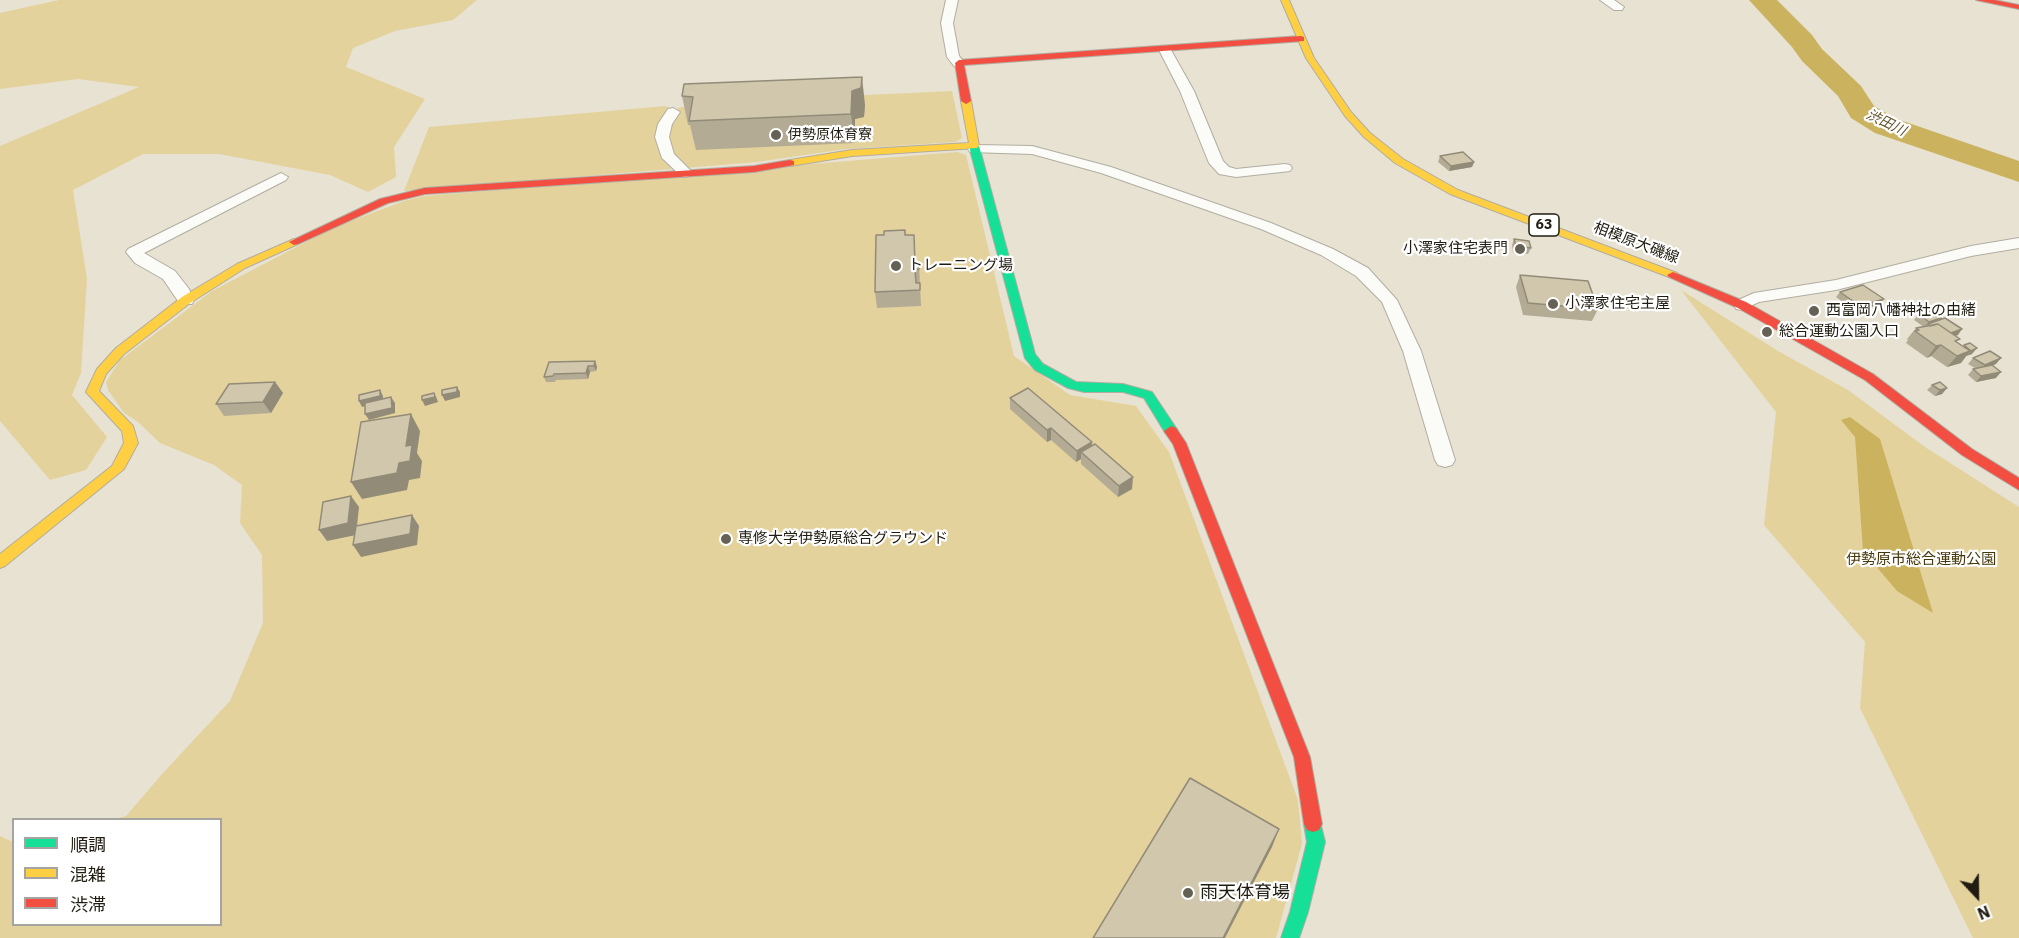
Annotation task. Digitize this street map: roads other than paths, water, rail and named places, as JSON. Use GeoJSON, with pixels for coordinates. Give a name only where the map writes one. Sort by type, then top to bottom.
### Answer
{"type":"FeatureCollection","features":[{"type":"Feature","properties":{"kind":"street"},"geometry":{"type":"LineString","coordinates":[[952,0],[947,23],[952,57],[960,63],[1301,39]]}},
{"type":"Feature","properties":{"kind":"street","name":"相模原大磯線"},"geometry":{"type":"LineString","coordinates":[[1285,0],[1301,39],[1320,74],[1354,121],[1382,148],[1421,174],[1454,192],[1634,259],[1742,305],[1869,377],[1967,452],[2019,485]]}},
{"type":"Feature","properties":{"kind":"street"},"geometry":{"type":"LineString","coordinates":[[1606,0],[1618,7]]}},
{"type":"Feature","properties":{"kind":"street"},"geometry":{"type":"LineString","coordinates":[[1980,0],[2019,7]]}},
{"type":"Feature","properties":{"kind":"street"},"geometry":{"type":"LineString","coordinates":[[1165,50],[1187,91],[1216,163],[1224,171],[1236,174],[1285,168]]}},
{"type":"Feature","properties":{"kind":"street"},"geometry":{"type":"LineString","coordinates":[[960,63],[974,148],[1029,355],[1039,367],[1072,385],[1084,388],[1124,388],[1148,396],[1179,443],[1302,757],[1316,842],[1299,912],[1290,938]]}},
{"type":"Feature","properties":{"kind":"street"},"geometry":{"type":"LineString","coordinates":[[673,112],[665,124],[662,138],[667,155],[686,173]]}},
{"type":"Feature","properties":{"kind":"street"},"geometry":{"type":"LineString","coordinates":[[0,562],[117,469],[131,442],[128,429],[92,392],[101,372],[120,351],[186,300],[241,266],[389,200],[425,191],[754,169],[852,153],[974,148],[1032,150],[1106,170],[1266,226],[1327,252],[1362,272],[1389,300],[1412,351],[1445,460]]}},
{"type":"Feature","properties":{"kind":"street"},"geometry":{"type":"LineString","coordinates":[[186,300],[181,289],[169,275],[141,260],[134,252],[281,177]]}},
{"type":"Feature","properties":{"kind":"street"},"geometry":{"type":"LineString","coordinates":[[1742,305],[1754,298],[1836,285],[1971,251],[2019,243]]}},
{"type":"Feature","properties":{"kind":"waterway","name":"渋田川"},"geometry":{"type":"LineString","coordinates":[[1762,0],[1802,41],[1812,55],[1851,92],[1862,112],[1886,126],[2019,172]]}},
{"type":"Feature","properties":{"kind":"place","name":"伊勢原体育寮"},"geometry":{"type":"Point","coordinates":[776,135]}},
{"type":"Feature","properties":{"kind":"place","name":"小澤家住宅表門"},"geometry":{"type":"Point","coordinates":[1520,249]}},
{"type":"Feature","properties":{"kind":"place","name":"トレーニング場"},"geometry":{"type":"Point","coordinates":[896,266]}},
{"type":"Feature","properties":{"kind":"place","name":"小澤家住宅主屋"},"geometry":{"type":"Point","coordinates":[1553,304]}},
{"type":"Feature","properties":{"kind":"place","name":"西富岡八幡神社の由緒"},"geometry":{"type":"Point","coordinates":[1814,311]}},
{"type":"Feature","properties":{"kind":"place","name":"総合運動公園入口"},"geometry":{"type":"Point","coordinates":[1767,332]}},
{"type":"Feature","properties":{"kind":"place","name":"専修大学伊勢原総合グラウンド"},"geometry":{"type":"Point","coordinates":[726,539]}},
{"type":"Feature","properties":{"kind":"place","name":"雨天体育場"},"geometry":{"type":"Point","coordinates":[1188,893]}},
{"type":"Feature","properties":{"kind":"park label","name":"伊勢原市総合運動公園"},"geometry":{"type":"Point","coordinates":[1921,560]}}]}
